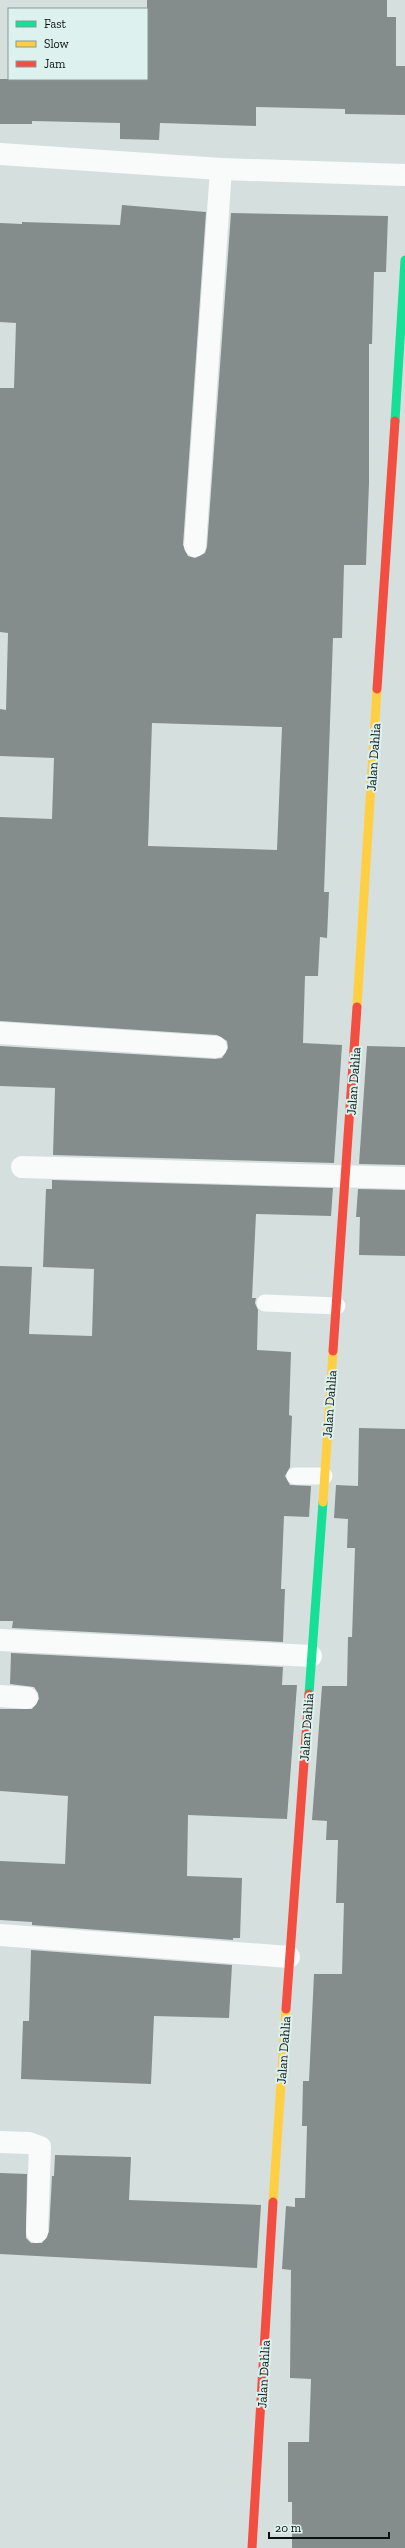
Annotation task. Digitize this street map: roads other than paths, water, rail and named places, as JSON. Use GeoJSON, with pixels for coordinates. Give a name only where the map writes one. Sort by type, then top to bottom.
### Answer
{"type":"FeatureCollection","features":[{"type":"Feature","properties":{"kind":"street"},"geometry":{"type":"LineString","coordinates":[[0,154],[221,169],[405,175]]}},
{"type":"Feature","properties":{"kind":"street"},"geometry":{"type":"LineString","coordinates":[[195,546],[221,169]]}},
{"type":"Feature","properties":{"kind":"street","name":"Jalan Dahlia"},"geometry":{"type":"LineString","coordinates":[[252,2548],[289,1957],[346,1178],[405,260]]}},
{"type":"Feature","properties":{"kind":"street"},"geometry":{"type":"LineString","coordinates":[[0,1033],[216,1047]]}},
{"type":"Feature","properties":{"kind":"street"},"geometry":{"type":"LineString","coordinates":[[22,1167],[346,1178],[405,1178]]}},
{"type":"Feature","properties":{"kind":"street"},"geometry":{"type":"LineString","coordinates":[[0,1640],[311,1656]]}},
{"type":"Feature","properties":{"kind":"street"},"geometry":{"type":"LineString","coordinates":[[0,1696],[27,1698]]}},
{"type":"Feature","properties":{"kind":"street"},"geometry":{"type":"LineString","coordinates":[[0,1935],[289,1957]]}},
{"type":"Feature","properties":{"kind":"street"},"geometry":{"type":"LineString","coordinates":[[0,2142],[29,2143],[40,2147],[37,2232]]}},
{"type":"Feature","properties":{"kind":"lane"},"geometry":{"type":"LineString","coordinates":[[265,1303],[337,1306]]}},
{"type":"Feature","properties":{"kind":"lane"},"geometry":{"type":"LineString","coordinates":[[295,1476],[324,1476]]}}]}
